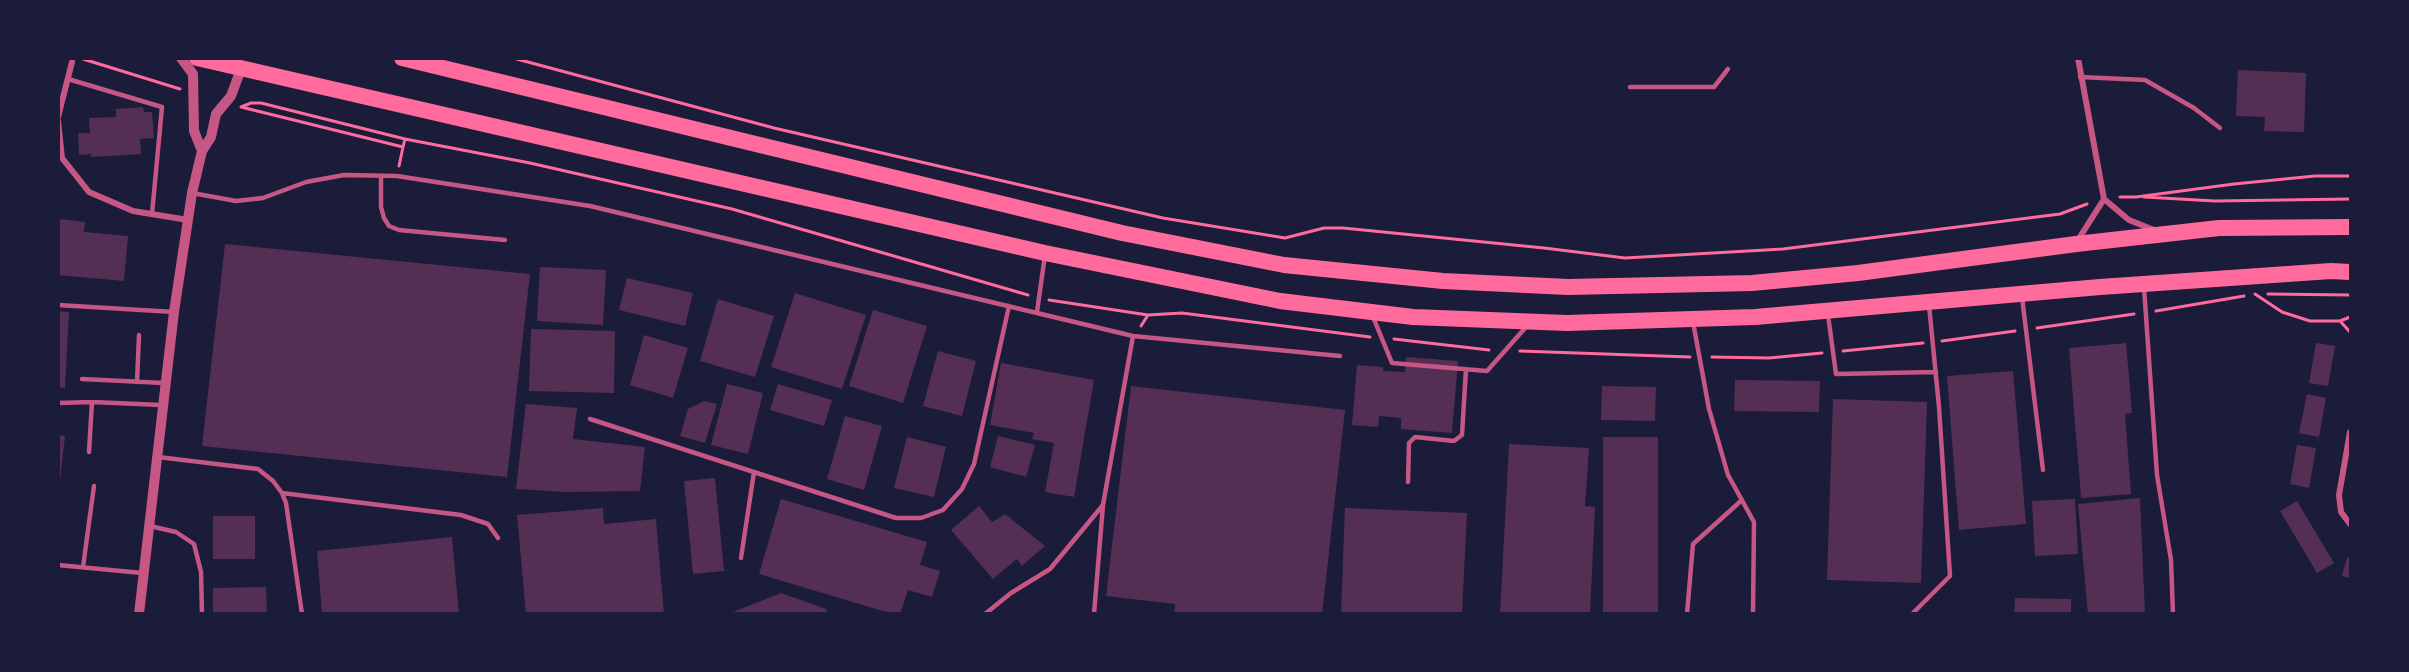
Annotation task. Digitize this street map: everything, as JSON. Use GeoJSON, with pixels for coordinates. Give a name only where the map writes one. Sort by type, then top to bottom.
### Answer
{"type":"FeatureCollection","features":[{"type":"Feature","properties":{"kind":"highway"},"geometry":{"type":"LineString","coordinates":[[197,58],[1045,253],[1280,301],[1413,317],[1567,323],[1755,317],[2144,284],[2331,271],[2350,272]]}},
{"type":"Feature","properties":{"kind":"highway"},"geometry":{"type":"LineString","coordinates":[[402,58],[1122,233],[1284,265],[1443,281],[1568,287],[1752,283],[1858,273],[2076,243],[2219,228],[2350,227]]}},
{"type":"Feature","properties":{"kind":"street"},"geometry":{"type":"LineString","coordinates":[[182,58],[193,74],[194,131],[202,151]]}},
{"type":"Feature","properties":{"kind":"street"},"geometry":{"type":"LineString","coordinates":[[2078,58],[2104,199],[2129,220],[2163,234]]}},
{"type":"Feature","properties":{"kind":"street"},"geometry":{"type":"LineString","coordinates":[[72,62],[58,119],[62,158],[89,192],[133,211],[188,220]]}},
{"type":"Feature","properties":{"kind":"street"},"geometry":{"type":"LineString","coordinates":[[139,614],[174,312],[192,193],[202,151],[211,137],[216,114],[235,87],[241,69]]}},
{"type":"Feature","properties":{"kind":"street"},"geometry":{"type":"LineString","coordinates":[[2076,243],[2104,199]]}},
{"type":"Feature","properties":{"kind":"street"},"geometry":{"type":"LineString","coordinates":[[2350,432],[2339,495],[2341,512],[2350,524]]}},
{"type":"Feature","properties":{"kind":"lane"},"geometry":{"type":"LineString","coordinates":[[1630,87],[1714,87],[1728,69]]}},
{"type":"Feature","properties":{"kind":"lane"},"geometry":{"type":"LineString","coordinates":[[2080,77],[2145,80],[2194,108],[2220,129]]}},
{"type":"Feature","properties":{"kind":"lane"},"geometry":{"type":"LineString","coordinates":[[68,79],[162,106],[152,214]]}},
{"type":"Feature","properties":{"kind":"lane"},"geometry":{"type":"LineString","coordinates":[[192,193],[236,201],[263,198],[306,182],[344,175],[397,176],[590,206],[1133,336],[1340,356]]}},
{"type":"Feature","properties":{"kind":"lane"},"geometry":{"type":"LineString","coordinates":[[381,176],[381,207],[389,226],[399,230],[505,240]]}},
{"type":"Feature","properties":{"kind":"lane"},"geometry":{"type":"LineString","coordinates":[[1036,312],[1045,253]]}},
{"type":"Feature","properties":{"kind":"lane"},"geometry":{"type":"LineString","coordinates":[[2144,284],[2157,476],[2171,561],[2173,614]]}},
{"type":"Feature","properties":{"kind":"lane"},"geometry":{"type":"LineString","coordinates":[[2022,294],[2043,470]]}},
{"type":"Feature","properties":{"kind":"lane"},"geometry":{"type":"LineString","coordinates":[[1912,614],[1950,576],[1929,302]]}},
{"type":"Feature","properties":{"kind":"lane"},"geometry":{"type":"LineString","coordinates":[[58,304],[174,312]]}},
{"type":"Feature","properties":{"kind":"lane"},"geometry":{"type":"LineString","coordinates":[[590,419],[896,518],[921,518],[943,510],[962,489],[974,464],[1009,306]]}},
{"type":"Feature","properties":{"kind":"lane"},"geometry":{"type":"LineString","coordinates":[[1827,311],[1836,374],[1936,372]]}},
{"type":"Feature","properties":{"kind":"lane"},"geometry":{"type":"LineString","coordinates":[[1370,312],[1392,363],[1487,371],[1531,321]]}},
{"type":"Feature","properties":{"kind":"lane"},"geometry":{"type":"LineString","coordinates":[[1692,319],[1709,409],[1728,475],[1754,522],[1753,614]]}},
{"type":"Feature","properties":{"kind":"lane"},"geometry":{"type":"LineString","coordinates":[[137,382],[139,335]]}},
{"type":"Feature","properties":{"kind":"lane"},"geometry":{"type":"LineString","coordinates":[[1094,614],[1103,506],[1133,336]]}},
{"type":"Feature","properties":{"kind":"lane"},"geometry":{"type":"LineString","coordinates":[[1408,482],[1409,443],[1415,437],[1454,441],[1462,435],[1466,369]]}},
{"type":"Feature","properties":{"kind":"lane"},"geometry":{"type":"LineString","coordinates":[[82,379],[166,384]]}},
{"type":"Feature","properties":{"kind":"lane"},"geometry":{"type":"LineString","coordinates":[[89,452],[92,402]]}},
{"type":"Feature","properties":{"kind":"lane"},"geometry":{"type":"LineString","coordinates":[[58,403],[164,405]]}},
{"type":"Feature","properties":{"kind":"lane"},"geometry":{"type":"LineString","coordinates":[[158,457],[258,469],[273,481],[282,493],[288,513],[302,614]]}},
{"type":"Feature","properties":{"kind":"lane"},"geometry":{"type":"LineString","coordinates":[[741,558],[754,472]]}},
{"type":"Feature","properties":{"kind":"lane"},"geometry":{"type":"LineString","coordinates":[[83,567],[94,486]]}},
{"type":"Feature","properties":{"kind":"lane"},"geometry":{"type":"LineString","coordinates":[[282,493],[461,515],[488,524],[498,538]]}},
{"type":"Feature","properties":{"kind":"lane"},"geometry":{"type":"LineString","coordinates":[[1687,614],[1693,544],[1742,501]]}},
{"type":"Feature","properties":{"kind":"lane"},"geometry":{"type":"LineString","coordinates":[[985,614],[1011,593],[1050,569],[1103,506]]}},
{"type":"Feature","properties":{"kind":"lane"},"geometry":{"type":"LineString","coordinates":[[150,526],[176,532],[194,544],[201,572],[202,614]]}},
{"type":"Feature","properties":{"kind":"lane"},"geometry":{"type":"LineString","coordinates":[[58,565],[144,573]]}},
{"type":"Feature","properties":{"kind":"path"},"geometry":{"type":"LineString","coordinates":[[82,58],[181,89]]}},
{"type":"Feature","properties":{"kind":"path"},"geometry":{"type":"LineString","coordinates":[[513,58],[831,141],[1163,218],[1285,238],[1324,228],[1343,228],[1625,258],[1783,249],[2061,213],[2090,203]]}},
{"type":"Feature","properties":{"kind":"path"},"geometry":{"type":"LineString","coordinates":[[242,107],[251,102],[261,103],[405,139],[530,163],[732,210],[1039,298],[1148,315]]}},
{"type":"Feature","properties":{"kind":"path"},"geometry":{"type":"LineString","coordinates":[[235,105],[403,147]]}},
{"type":"Feature","properties":{"kind":"path"},"geometry":{"type":"LineString","coordinates":[[397,176],[405,139]]}},
{"type":"Feature","properties":{"kind":"path"},"geometry":{"type":"LineString","coordinates":[[2136,197],[2314,176],[2350,176]]}},
{"type":"Feature","properties":{"kind":"path"},"geometry":{"type":"LineString","coordinates":[[2115,196],[2215,201],[2350,199]]}},
{"type":"Feature","properties":{"kind":"path"},"geometry":{"type":"LineString","coordinates":[[2350,295],[2255,294],[2282,312],[2310,321],[2340,321],[2350,317]]}},
{"type":"Feature","properties":{"kind":"path"},"geometry":{"type":"LineString","coordinates":[[2340,321],[2350,332]]}},
{"type":"Feature","properties":{"kind":"building"},"geometry":{"type":"Polygon","coordinates":[[[2238,70],[2306,73],[2304,132],[2264,131],[2265,117],[2236,116],[2238,70]]]}},
{"type":"Feature","properties":{"kind":"building"},"geometry":{"type":"Polygon","coordinates":[[[143,107],[144,112],[152,112],[154,138],[140,139],[141,154],[91,157],[91,154],[79,155],[78,133],[90,133],[89,118],[116,117],[116,109],[143,107]]]}},
{"type":"Feature","properties":{"kind":"building"},"geometry":{"type":"Polygon","coordinates":[[[59,219],[85,222],[84,232],[128,236],[124,281],[58,275],[59,219]]]}},
{"type":"Feature","properties":{"kind":"building"},"geometry":{"type":"Polygon","coordinates":[[[225,244],[530,274],[507,477],[202,446],[225,244]]]}},
{"type":"Feature","properties":{"kind":"building"},"geometry":{"type":"Polygon","coordinates":[[[540,267],[606,270],[603,325],[537,321],[540,267]]]}},
{"type":"Feature","properties":{"kind":"building"},"geometry":{"type":"Polygon","coordinates":[[[627,278],[693,293],[685,326],[619,310],[627,278]]]}},
{"type":"Feature","properties":{"kind":"building"},"geometry":{"type":"Polygon","coordinates":[[[795,293],[866,315],[842,389],[771,367],[795,293]]]}},
{"type":"Feature","properties":{"kind":"building"},"geometry":{"type":"Polygon","coordinates":[[[718,299],[774,316],[755,377],[700,361],[718,299]]]}},
{"type":"Feature","properties":{"kind":"building"},"geometry":{"type":"Polygon","coordinates":[[[873,310],[927,326],[903,403],[849,386],[873,310]]]}},
{"type":"Feature","properties":{"kind":"building"},"geometry":{"type":"Polygon","coordinates":[[[58,311],[69,312],[65,388],[58,387],[58,311]]]}},
{"type":"Feature","properties":{"kind":"building"},"geometry":{"type":"Polygon","coordinates":[[[531,329],[615,331],[614,393],[529,391],[531,329]]]}},
{"type":"Feature","properties":{"kind":"building"},"geometry":{"type":"Polygon","coordinates":[[[644,335],[688,348],[673,398],[630,385],[644,335]]]}},
{"type":"Feature","properties":{"kind":"building"},"geometry":{"type":"Polygon","coordinates":[[[2126,343],[2132,413],[2125,414],[2131,494],[2081,498],[2069,348],[2126,343]]]}},
{"type":"Feature","properties":{"kind":"building"},"geometry":{"type":"Polygon","coordinates":[[[2316,343],[2335,346],[2328,386],[2309,383],[2316,343]]]}},
{"type":"Feature","properties":{"kind":"building"},"geometry":{"type":"Polygon","coordinates":[[[938,351],[976,361],[962,416],[923,406],[938,351]]]}},
{"type":"Feature","properties":{"kind":"building"},"geometry":{"type":"Polygon","coordinates":[[[1406,357],[1458,361],[1452,433],[1401,429],[1401,418],[1379,416],[1378,427],[1352,425],[1357,365],[1383,367],[1383,371],[1405,372],[1406,357]]]}},
{"type":"Feature","properties":{"kind":"building"},"geometry":{"type":"Polygon","coordinates":[[[1001,363],[1094,380],[1074,497],[1045,492],[1054,443],[1032,439],[1034,433],[990,425],[1001,363]]]}},
{"type":"Feature","properties":{"kind":"building"},"geometry":{"type":"Polygon","coordinates":[[[2013,371],[2026,524],[1959,530],[1947,376],[2013,371]]]}},
{"type":"Feature","properties":{"kind":"building"},"geometry":{"type":"Polygon","coordinates":[[[1735,380],[1820,381],[1819,412],[1734,411],[1735,380]]]}},
{"type":"Feature","properties":{"kind":"building"},"geometry":{"type":"Polygon","coordinates":[[[727,384],[763,393],[748,454],[711,445],[727,384]]]}},
{"type":"Feature","properties":{"kind":"building"},"geometry":{"type":"Polygon","coordinates":[[[778,384],[832,400],[824,426],[770,410],[778,384]]]}},
{"type":"Feature","properties":{"kind":"building"},"geometry":{"type":"Polygon","coordinates":[[[1131,386],[1345,410],[1322,614],[1174,614],[1175,604],[1106,596],[1131,386]]]}},
{"type":"Feature","properties":{"kind":"building"},"geometry":{"type":"Polygon","coordinates":[[[1602,386],[1656,387],[1655,421],[1601,420],[1602,386]]]}},
{"type":"Feature","properties":{"kind":"building"},"geometry":{"type":"Polygon","coordinates":[[[2307,394],[2326,398],[2319,437],[2299,433],[2307,394]]]}},
{"type":"Feature","properties":{"kind":"building"},"geometry":{"type":"Polygon","coordinates":[[[1833,399],[1927,402],[1921,583],[1827,580],[1833,399]]]}},
{"type":"Feature","properties":{"kind":"building"},"geometry":{"type":"Polygon","coordinates":[[[704,401],[717,404],[705,443],[680,436],[688,409],[704,401]]]}},
{"type":"Feature","properties":{"kind":"building"},"geometry":{"type":"Polygon","coordinates":[[[526,404],[577,408],[573,439],[645,447],[640,491],[566,492],[516,489],[526,404]]]}},
{"type":"Feature","properties":{"kind":"building"},"geometry":{"type":"Polygon","coordinates":[[[845,416],[882,426],[864,490],[827,479],[845,416]]]}},
{"type":"Feature","properties":{"kind":"building"},"geometry":{"type":"Polygon","coordinates":[[[58,435],[65,436],[60,481],[58,481],[58,435]]]}},
{"type":"Feature","properties":{"kind":"building"},"geometry":{"type":"Polygon","coordinates":[[[998,436],[1035,445],[1026,477],[990,467],[998,436]]]}},
{"type":"Feature","properties":{"kind":"building"},"geometry":{"type":"Polygon","coordinates":[[[907,437],[946,447],[934,497],[894,488],[907,437]]]}},
{"type":"Feature","properties":{"kind":"building"},"geometry":{"type":"Polygon","coordinates":[[[1603,437],[1658,437],[1658,614],[1603,614],[1603,437]]]}},
{"type":"Feature","properties":{"kind":"building"},"geometry":{"type":"Polygon","coordinates":[[[1509,444],[1589,448],[1585,506],[1595,507],[1590,614],[1500,614],[1509,444]]]}},
{"type":"Feature","properties":{"kind":"building"},"geometry":{"type":"Polygon","coordinates":[[[2297,445],[2316,448],[2309,488],[2290,484],[2297,445]]]}},
{"type":"Feature","properties":{"kind":"building"},"geometry":{"type":"Polygon","coordinates":[[[715,478],[724,571],[693,574],[684,481],[715,478]]]}},
{"type":"Feature","properties":{"kind":"building"},"geometry":{"type":"Polygon","coordinates":[[[2140,498],[2145,614],[2088,614],[2078,504],[2140,498]]]}},
{"type":"Feature","properties":{"kind":"building"},"geometry":{"type":"Polygon","coordinates":[[[781,499],[927,542],[920,565],[940,571],[932,597],[908,590],[900,614],[893,614],[759,574],[781,499]]]}},
{"type":"Feature","properties":{"kind":"building"},"geometry":{"type":"Polygon","coordinates":[[[2075,499],[2078,554],[2035,556],[2032,501],[2075,499]]]}},
{"type":"Feature","properties":{"kind":"building"},"geometry":{"type":"Polygon","coordinates":[[[2297,501],[2334,563],[2317,573],[2280,511],[2297,501]]]}},
{"type":"Feature","properties":{"kind":"building"},"geometry":{"type":"Polygon","coordinates":[[[979,506],[992,522],[1005,514],[1045,546],[1022,566],[1017,559],[993,579],[951,530],[979,506]]]}},
{"type":"Feature","properties":{"kind":"building"},"geometry":{"type":"Polygon","coordinates":[[[603,508],[604,524],[656,519],[664,614],[526,614],[517,515],[603,508]]]}},
{"type":"Feature","properties":{"kind":"building"},"geometry":{"type":"Polygon","coordinates":[[[1345,508],[1467,513],[1462,614],[1341,614],[1345,508]]]}},
{"type":"Feature","properties":{"kind":"building"},"geometry":{"type":"Polygon","coordinates":[[[213,516],[255,516],[255,559],[213,559],[213,516]]]}},
{"type":"Feature","properties":{"kind":"building"},"geometry":{"type":"Polygon","coordinates":[[[452,537],[459,614],[322,614],[317,551],[452,537]]]}},
{"type":"Feature","properties":{"kind":"building"},"geometry":{"type":"Polygon","coordinates":[[[2347,557],[2350,558],[2350,578],[2342,576],[2347,557]]]}},
{"type":"Feature","properties":{"kind":"building"},"geometry":{"type":"Polygon","coordinates":[[[266,587],[267,614],[213,614],[213,588],[266,587]]]}},
{"type":"Feature","properties":{"kind":"building"},"geometry":{"type":"Polygon","coordinates":[[[781,593],[826,609],[827,614],[728,614],[781,593]]]}},
{"type":"Feature","properties":{"kind":"building"},"geometry":{"type":"Polygon","coordinates":[[[2015,598],[2071,599],[2071,614],[2014,614],[2015,598]]]}}]}
